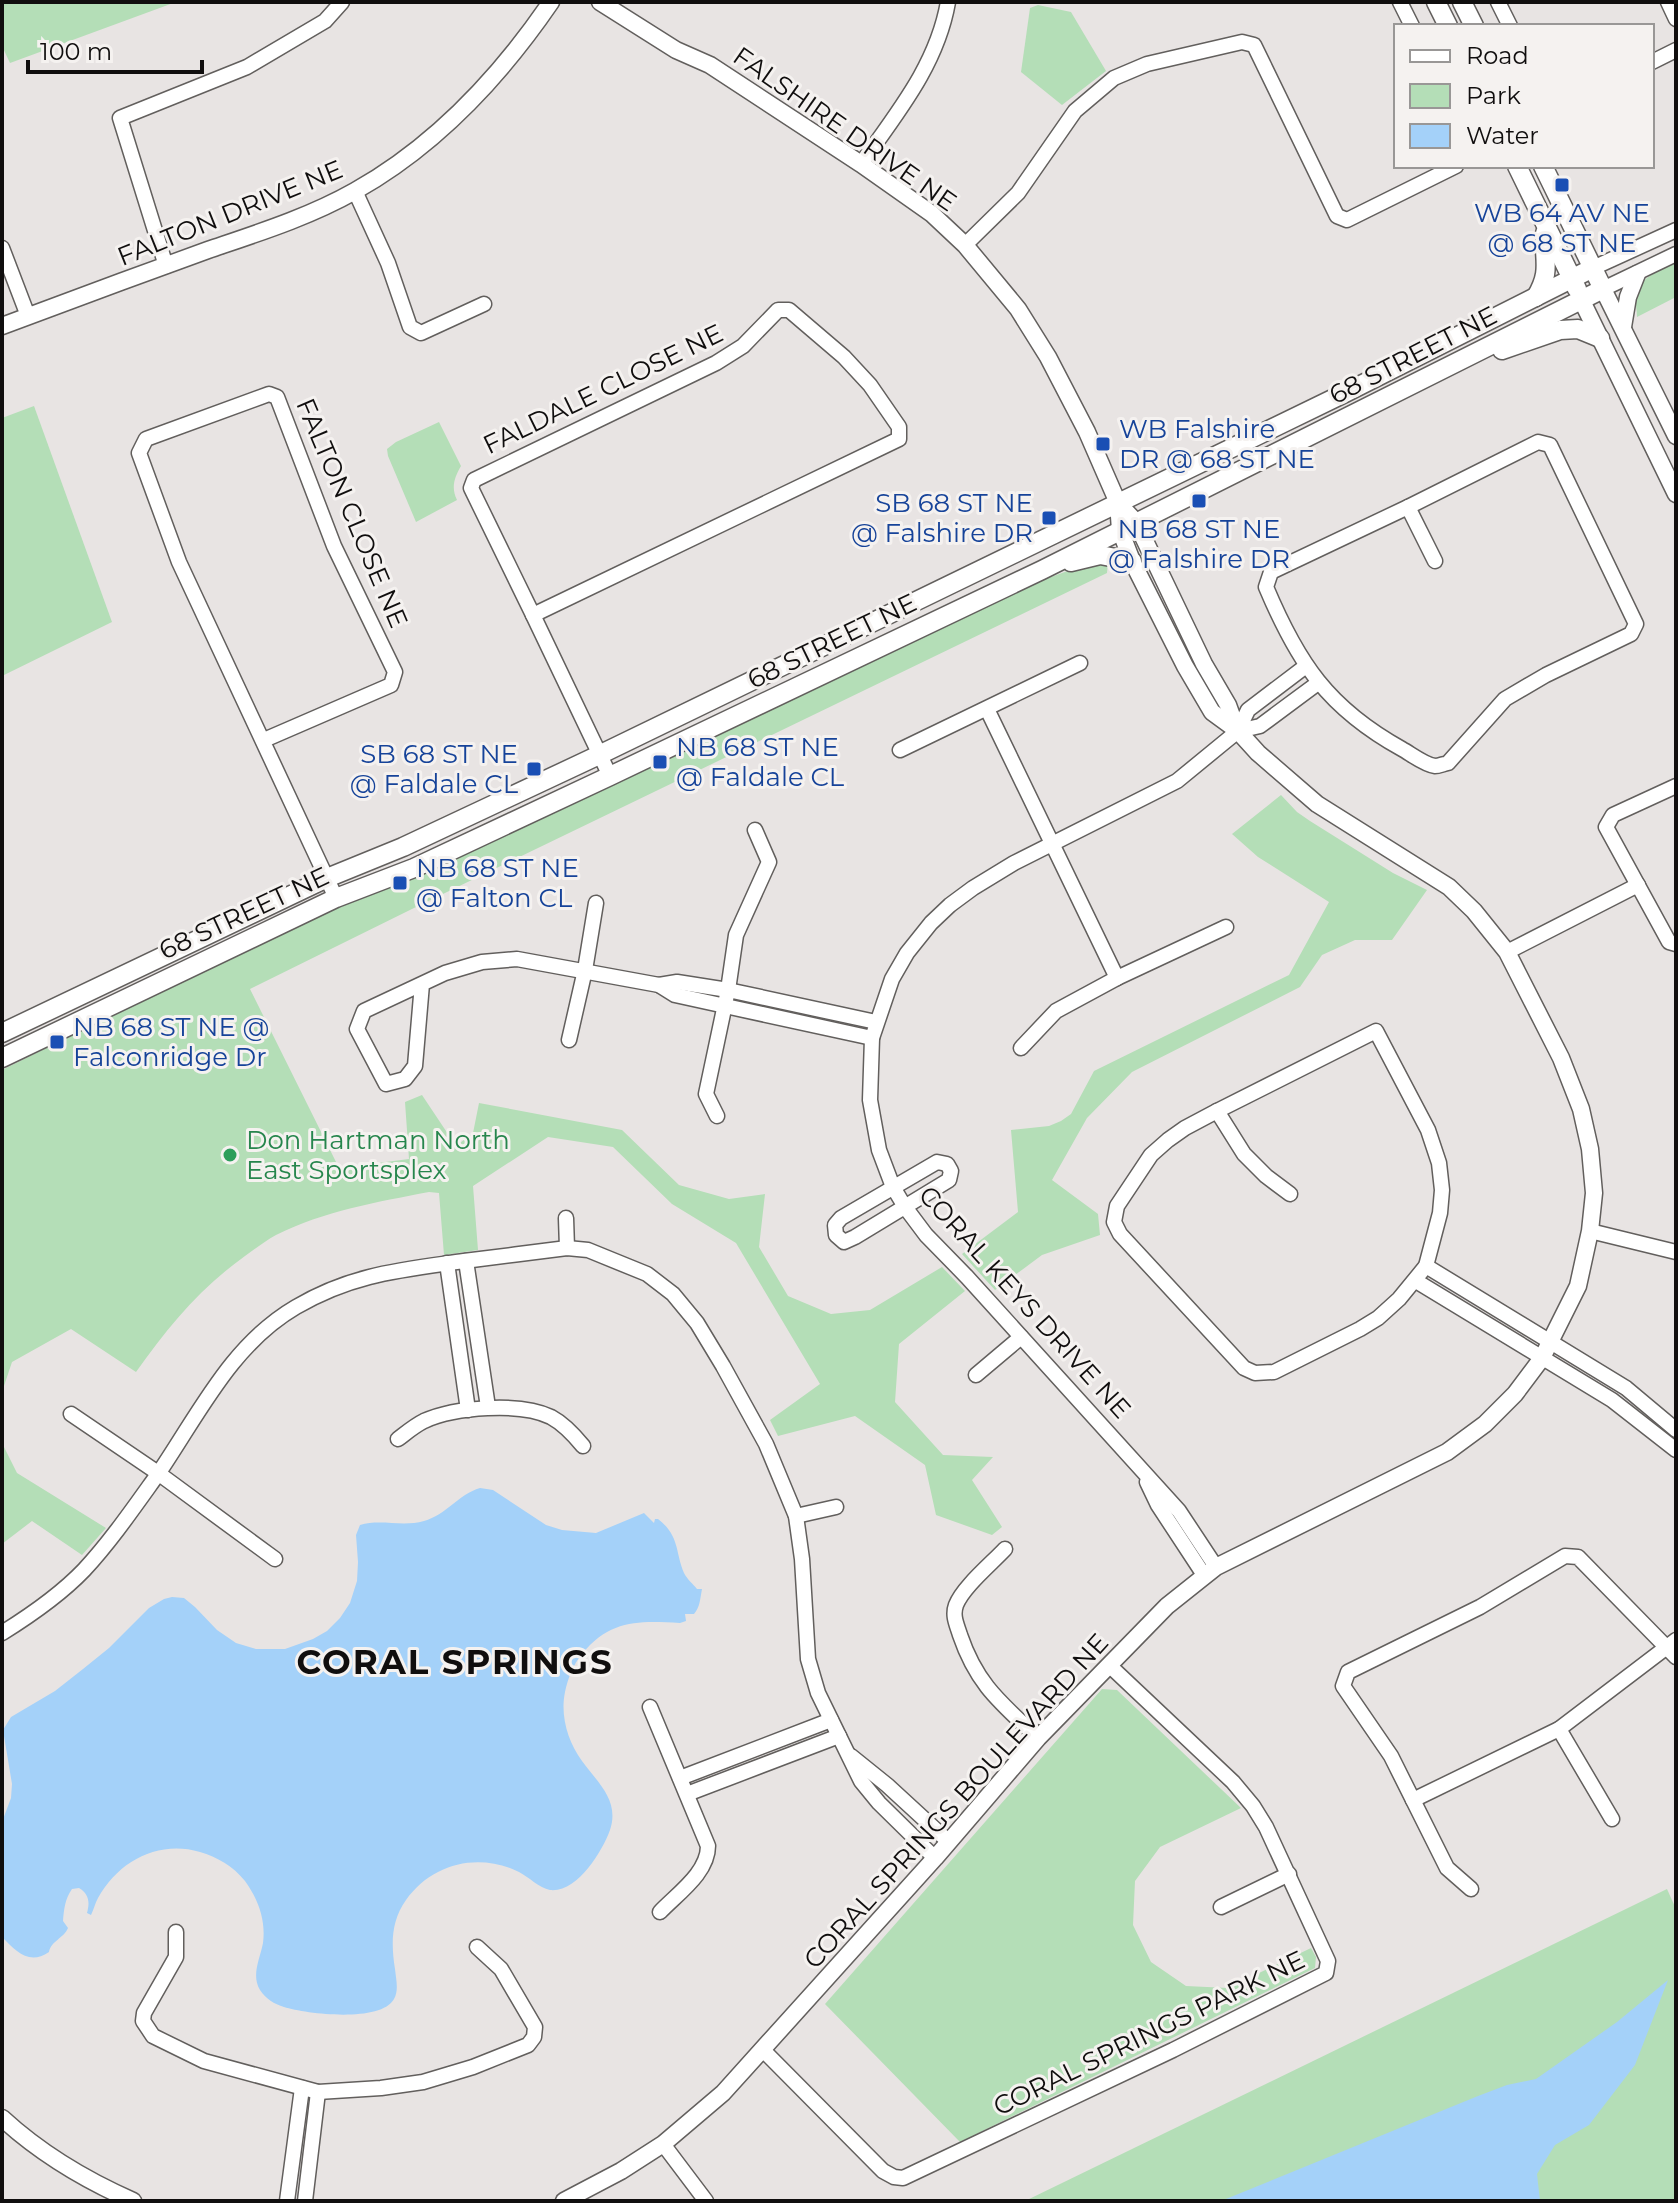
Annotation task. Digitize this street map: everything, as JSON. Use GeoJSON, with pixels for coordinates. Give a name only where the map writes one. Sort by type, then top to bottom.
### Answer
{"type":"FeatureCollection","features":[{"type":"Feature","properties":{"kind":"main road"},"geometry":{"type":"LineString","coordinates":[[1436,2],[1447,24]]}},
{"type":"Feature","properties":{"kind":"main road"},"geometry":{"type":"LineString","coordinates":[[1462,2],[1473,24]]}},
{"type":"Feature","properties":{"kind":"main road"},"geometry":{"type":"LineString","coordinates":[[1518,168],[1581,299]]}},
{"type":"Feature","properties":{"kind":"main road"},"geometry":{"type":"LineString","coordinates":[[1544,168],[1603,289]]}},
{"type":"Feature","properties":{"kind":"main road"},"geometry":{"type":"LineString","coordinates":[[1536,297],[1546,274],[1546,226]]}},
{"type":"Feature","properties":{"kind":"main road","name":"68 STREET NE"},"geometry":{"type":"LineString","coordinates":[[2,1033],[327,878],[403,847],[599,755],[1345,393],[1593,268]]}},
{"type":"Feature","properties":{"kind":"main road","name":"68 STREET NE"},"geometry":{"type":"LineString","coordinates":[[2,1058],[336,898],[414,868],[1042,570],[1603,289]]}},
{"type":"Feature","properties":{"kind":"main road"},"geometry":{"type":"LineString","coordinates":[[1447,366],[1463,365],[1560,330],[1578,329],[1600,338]]}},
{"type":"Feature","properties":{"kind":"main road"},"geometry":{"type":"LineString","coordinates":[[1042,570],[1100,555],[1132,561]]}},
{"type":"Feature","properties":{"kind":"main road"},"geometry":{"type":"LineString","coordinates":[[2,1014],[37,1016]]}},
{"type":"Feature","properties":{"kind":"street"},"geometry":{"type":"LineString","coordinates":[[166,266],[120,118],[247,67],[325,21],[342,2]]}},
{"type":"Feature","properties":{"kind":"street","name":"FALTON DRIVE NE"},"geometry":{"type":"LineString","coordinates":[[2,326],[285,223],[355,191],[416,151],[467,106],[551,2]]}},
{"type":"Feature","properties":{"kind":"street","name":"FALSHIRE DRIVE NE"},"geometry":{"type":"LineString","coordinates":[[600,2],[676,50],[710,65],[861,164],[932,214],[965,245],[1018,309],[1048,357],[1087,432],[1118,503]]}},
{"type":"Feature","properties":{"kind":"street"},"geometry":{"type":"LineString","coordinates":[[861,164],[916,85],[936,48],[948,2]]}},
{"type":"Feature","properties":{"kind":"street"},"geometry":{"type":"LineString","coordinates":[[1400,2],[1411,24]]}},
{"type":"Feature","properties":{"kind":"street"},"geometry":{"type":"LineString","coordinates":[[1498,2],[1509,24]]}},
{"type":"Feature","properties":{"kind":"street"},"geometry":{"type":"LineString","coordinates":[[1668,2],[1676,19]]}},
{"type":"Feature","properties":{"kind":"street"},"geometry":{"type":"LineString","coordinates":[[965,245],[1018,193],[1075,111],[1114,78],[1147,64],[1242,42],[1254,45],[1337,216],[1347,220],[1452,168]]}},
{"type":"Feature","properties":{"kind":"street"},"geometry":{"type":"LineString","coordinates":[[1654,61],[1676,50]]}},
{"type":"Feature","properties":{"kind":"street"},"geometry":{"type":"LineString","coordinates":[[355,191],[388,263],[410,327],[421,333],[484,304]]}},
{"type":"Feature","properties":{"kind":"street","name":"68 STREET NE"},"geometry":{"type":"LineString","coordinates":[[1593,268],[1676,230]]}},
{"type":"Feature","properties":{"kind":"street"},"geometry":{"type":"LineString","coordinates":[[2,248],[28,316]]}},
{"type":"Feature","properties":{"kind":"street","name":"68 STREET NE"},"geometry":{"type":"LineString","coordinates":[[1603,289],[1676,254]]}},
{"type":"Feature","properties":{"kind":"street"},"geometry":{"type":"LineString","coordinates":[[1623,327],[1628,297],[1637,274]]}},
{"type":"Feature","properties":{"kind":"street"},"geometry":{"type":"LineString","coordinates":[[1603,289],[1676,436]]}},
{"type":"Feature","properties":{"kind":"street"},"geometry":{"type":"LineString","coordinates":[[1581,299],[1676,494]]}},
{"type":"Feature","properties":{"kind":"street","name":"FALDALE CLOSE NE"},"geometry":{"type":"LineString","coordinates":[[533,615],[899,439],[899,427],[870,385],[844,357],[789,310],[778,310],[743,346],[716,363],[474,480],[471,488],[610,776]]}},
{"type":"Feature","properties":{"kind":"street","name":"FALTON CLOSE NE"},"geometry":{"type":"LineString","coordinates":[[264,740],[391,685],[395,672],[334,546],[277,397],[269,394],[146,439],[139,453],[179,562],[336,898]]}},
{"type":"Feature","properties":{"kind":"street"},"geometry":{"type":"LineString","coordinates":[[1538,442],[1550,445],[1636,624],[1631,634],[1546,675],[1505,699],[1448,763],[1434,766],[1363,724],[1318,683],[1279,618],[1266,587],[1271,572],[1408,507],[1538,442]]}},
{"type":"Feature","properties":{"kind":"street","name":"CORAL SPRINGS BOULEVARD NE"},"geometry":{"type":"LineString","coordinates":[[1118,503],[1228,705],[1238,731]]}},
{"type":"Feature","properties":{"kind":"street"},"geometry":{"type":"LineString","coordinates":[[1408,507],[1435,561]]}},
{"type":"Feature","properties":{"kind":"street","name":"CORAL SPRINGS BOULEVARD NE"},"geometry":{"type":"LineString","coordinates":[[564,2201],[621,2171],[663,2144],[723,2093],[935,1858],[1038,1738],[1167,1606],[1210,1571],[1447,1452],[1485,1424],[1515,1394],[1542,1358],[1578,1286],[1590,1231],[1594,1193],[1590,1149],[1581,1109],[1561,1058],[1507,952],[1474,911],[1449,887],[1317,804],[1258,753],[1238,731],[1212,712],[1132,561],[1128,526]]}},
{"type":"Feature","properties":{"kind":"street"},"geometry":{"type":"LineString","coordinates":[[900,750],[1080,663]]}},
{"type":"Feature","properties":{"kind":"street"},"geometry":{"type":"LineString","coordinates":[[1238,731],[1248,710],[1306,666]]}},
{"type":"Feature","properties":{"kind":"street"},"geometry":{"type":"LineString","coordinates":[[1238,731],[1260,726],[1318,683]]}},
{"type":"Feature","properties":{"kind":"street"},"geometry":{"type":"LineString","coordinates":[[987,709],[1117,978]]}},
{"type":"Feature","properties":{"kind":"street","name":"CORAL KEYS DRIVE NE"},"geometry":{"type":"LineString","coordinates":[[1210,1571],[1179,1511],[926,1235],[905,1207],[893,1187],[879,1150],[870,1100],[872,1038],[892,979],[907,953],[950,905],[1014,863],[1177,781],[1238,731]]}},
{"type":"Feature","properties":{"kind":"street"},"geometry":{"type":"LineString","coordinates":[[1676,786],[1613,815],[1606,827],[1669,942],[1676,944]]}},
{"type":"Feature","properties":{"kind":"street"},"geometry":{"type":"LineString","coordinates":[[717,1116],[706,1094],[736,935],[769,862],[755,830]]}},
{"type":"Feature","properties":{"kind":"street"},"geometry":{"type":"LineString","coordinates":[[1507,952],[1638,885]]}},
{"type":"Feature","properties":{"kind":"street"},"geometry":{"type":"LineString","coordinates":[[569,1040],[596,903]]}},
{"type":"Feature","properties":{"kind":"street"},"geometry":{"type":"LineString","coordinates":[[1021,1048],[1056,1011],[1117,978],[1226,927]]}},
{"type":"Feature","properties":{"kind":"street"},"geometry":{"type":"LineString","coordinates":[[422,984],[415,1066],[405,1079],[386,1084],[357,1029],[364,1011],[445,973],[482,962],[517,959],[659,985],[677,982],[872,1038]]}},
{"type":"Feature","properties":{"kind":"street"},"geometry":{"type":"LineString","coordinates":[[726,998],[876,1022]]}},
{"type":"Feature","properties":{"kind":"street"},"geometry":{"type":"LineString","coordinates":[[1376,1031],[1428,1130],[1439,1163],[1442,1190],[1440,1213],[1426,1266],[1416,1281],[1378,1318],[1274,1372],[1255,1373],[1244,1368],[1120,1234],[1114,1222],[1117,1206],[1151,1155],[1185,1128],[1376,1031]]}},
{"type":"Feature","properties":{"kind":"street"},"geometry":{"type":"LineString","coordinates":[[1217,1111],[1244,1154],[1290,1194]]}},
{"type":"Feature","properties":{"kind":"street"},"geometry":{"type":"LineString","coordinates":[[937,1162],[947,1164],[951,1171],[949,1180],[855,1237],[844,1242],[836,1235],[835,1225],[841,1218],[893,1187],[937,1162]]}},
{"type":"Feature","properties":{"kind":"street"},"geometry":{"type":"LineString","coordinates":[[566,1218],[567,1248]]}},
{"type":"Feature","properties":{"kind":"street"},"geometry":{"type":"LineString","coordinates":[[1590,1231],[1676,1252]]}},
{"type":"Feature","properties":{"kind":"street"},"geometry":{"type":"LineString","coordinates":[[2,1633],[53,1597],[83,1571],[158,1473],[230,1366],[277,1319],[315,1297],[363,1278],[404,1268],[567,1248],[588,1250],[647,1274],[673,1294],[697,1323],[761,1434],[796,1516],[808,1659],[818,1693],[861,1781],[935,1858]]}},
{"type":"Feature","properties":{"kind":"street"},"geometry":{"type":"LineString","coordinates":[[466,1261],[488,1407]]}},
{"type":"Feature","properties":{"kind":"street"},"geometry":{"type":"LineString","coordinates":[[447,1263],[468,1410]]}},
{"type":"Feature","properties":{"kind":"street"},"geometry":{"type":"LineString","coordinates":[[1426,1266],[1626,1388],[1676,1430]]}},
{"type":"Feature","properties":{"kind":"street"},"geometry":{"type":"LineString","coordinates":[[1416,1281],[1612,1400],[1676,1450]]}},
{"type":"Feature","properties":{"kind":"street"},"geometry":{"type":"LineString","coordinates":[[976,1375],[1021,1337]]}},
{"type":"Feature","properties":{"kind":"street"},"geometry":{"type":"LineString","coordinates":[[398,1439],[424,1421],[488,1407],[519,1408],[551,1418],[569,1430],[583,1446]]}},
{"type":"Feature","properties":{"kind":"street"},"geometry":{"type":"LineString","coordinates":[[71,1414],[275,1559]]}},
{"type":"Feature","properties":{"kind":"street"},"geometry":{"type":"LineString","coordinates":[[796,1516],[836,1507]]}},
{"type":"Feature","properties":{"kind":"street"},"geometry":{"type":"LineString","coordinates":[[1005,1549],[956,1604],[954,1618],[967,1656],[982,1682],[1038,1738]]}},
{"type":"Feature","properties":{"kind":"street"},"geometry":{"type":"LineString","coordinates":[[1413,1800],[1559,1729],[1673,1648],[1578,1557],[1565,1556],[1480,1607],[1348,1672],[1343,1686],[1391,1756],[1413,1800],[1447,1868],[1471,1889]]}},
{"type":"Feature","properties":{"kind":"street","name":"CORAL SPRINGS PARK NE"},"geometry":{"type":"LineString","coordinates":[[763,2050],[883,2171],[903,2178],[1173,2050],[1326,1973],[1328,1961],[1289,1874],[1253,1806],[1233,1782],[1109,1665]]}},
{"type":"Feature","properties":{"kind":"street"},"geometry":{"type":"LineString","coordinates":[[650,1707],[708,1846],[701,1870],[660,1912]]}},
{"type":"Feature","properties":{"kind":"street"},"geometry":{"type":"LineString","coordinates":[[680,1778],[831,1720]]}},
{"type":"Feature","properties":{"kind":"street"},"geometry":{"type":"LineString","coordinates":[[1559,1729],[1612,1819]]}},
{"type":"Feature","properties":{"kind":"street"},"geometry":{"type":"LineString","coordinates":[[687,1794],[839,1736]]}},
{"type":"Feature","properties":{"kind":"street"},"geometry":{"type":"LineString","coordinates":[[848,1754],[949,1842]]}},
{"type":"Feature","properties":{"kind":"street"},"geometry":{"type":"LineString","coordinates":[[1221,1907],[1289,1874]]}},
{"type":"Feature","properties":{"kind":"street"},"geometry":{"type":"LineString","coordinates":[[176,1932],[176,1957],[144,2013],[143,2021],[153,2036],[204,2061],[318,2092],[423,2082],[473,2067],[528,2045],[534,2037],[535,2027],[501,1969],[477,1947]]}},
{"type":"Feature","properties":{"kind":"street"},"geometry":{"type":"LineString","coordinates":[[287,2201],[302,2088]]}},
{"type":"Feature","properties":{"kind":"street"},"geometry":{"type":"LineString","coordinates":[[305,2201],[318,2092]]}},
{"type":"Feature","properties":{"kind":"street"},"geometry":{"type":"LineString","coordinates":[[2,2118],[21,2136],[69,2169],[124,2199]]}},
{"type":"Feature","properties":{"kind":"street"},"geometry":{"type":"LineString","coordinates":[[663,2144],[706,2201]]}},
{"type":"Feature","properties":{"kind":"green space"},"geometry":{"type":"Polygon","coordinates":[[[2,2],[176,2],[10,63],[2,46],[2,2]]]}},
{"type":"Feature","properties":{"kind":"green space"},"geometry":{"type":"Polygon","coordinates":[[[1038,5],[1071,12],[1106,71],[1062,105],[1021,72],[1030,8],[1038,5]]]}},
{"type":"Feature","properties":{"kind":"green space"},"geometry":{"type":"Polygon","coordinates":[[[1676,262],[1676,297],[1637,317],[1635,296],[1640,284],[1676,262]]]}},
{"type":"Feature","properties":{"kind":"green space"},"geometry":{"type":"Polygon","coordinates":[[[34,406],[112,622],[2,676],[2,418],[34,406]]]}},
{"type":"Feature","properties":{"kind":"green space"},"geometry":{"type":"Polygon","coordinates":[[[439,422],[461,466],[454,483],[457,500],[416,522],[387,449],[439,422]]]}},
{"type":"Feature","properties":{"kind":"green space"},"geometry":{"type":"Polygon","coordinates":[[[1108,561],[1107,573],[250,989],[339,1168],[409,1159],[405,1102],[422,1095],[456,1146],[473,1133],[479,1103],[622,1130],[679,1185],[729,1199],[765,1194],[759,1247],[788,1296],[831,1314],[870,1310],[942,1267],[965,1291],[899,1344],[895,1402],[943,1455],[993,1457],[972,1480],[1002,1527],[992,1535],[936,1515],[925,1465],[855,1416],[778,1436],[770,1420],[820,1384],[736,1243],[672,1204],[613,1147],[548,1137],[473,1186],[478,1250],[444,1255],[439,1193],[429,1192],[332,1213],[276,1235],[228,1269],[186,1309],[136,1372],[71,1329],[12,1362],[2,1392],[2,1070],[229,957],[426,871],[1023,587],[1087,564],[1108,561]]]}},
{"type":"Feature","properties":{"kind":"green space"},"geometry":{"type":"Polygon","coordinates":[[[1281,795],[1310,821],[1393,873],[1427,890],[1392,940],[1355,940],[1322,955],[1300,987],[1132,1072],[1087,1118],[1052,1180],[1098,1214],[1100,1235],[1042,1255],[995,1290],[962,1254],[1018,1212],[1011,1130],[1049,1126],[1061,1121],[1071,1114],[1094,1071],[1289,975],[1329,902],[1258,857],[1232,834],[1281,795]]]}},
{"type":"Feature","properties":{"kind":"green space"},"geometry":{"type":"Polygon","coordinates":[[[2,1443],[17,1473],[106,1528],[82,1555],[32,1521],[2,1544],[2,1443]]]}},
{"type":"Feature","properties":{"kind":"green space"},"geometry":{"type":"Polygon","coordinates":[[[1102,1689],[1117,1690],[1241,1808],[1160,1847],[1135,1881],[1133,1925],[1151,1962],[1186,1986],[1228,1988],[1311,1948],[1316,1957],[1315,1968],[960,2142],[825,2004],[1102,1689]]]}},
{"type":"Feature","properties":{"kind":"green space"},"geometry":{"type":"Polygon","coordinates":[[[1667,1889],[1676,1909],[1676,2201],[1025,2201],[1667,1889]]]}},
{"type":"Feature","properties":{"kind":"water"},"geometry":{"type":"Polygon","coordinates":[[[480,1488],[493,1490],[546,1525],[562,1530],[596,1533],[644,1513],[654,1523],[658,1519],[674,1538],[685,1575],[697,1589],[702,1589],[698,1609],[694,1614],[685,1614],[686,1621],[639,1623],[615,1628],[593,1643],[571,1672],[564,1701],[566,1728],[577,1754],[605,1792],[612,1810],[606,1839],[579,1878],[570,1885],[550,1890],[504,1866],[473,1862],[429,1877],[406,1900],[395,1924],[396,1996],[386,2007],[359,2014],[295,2010],[270,2001],[265,1996],[256,1979],[264,1934],[254,1895],[235,1871],[219,1859],[200,1852],[169,1849],[128,1864],[107,1885],[91,1915],[87,1913],[85,1893],[79,1888],[72,1889],[63,1917],[68,1928],[49,1952],[42,1956],[23,1955],[2,1937],[2,1822],[11,1798],[12,1784],[3,1730],[11,1717],[55,1691],[109,1648],[149,1608],[164,1599],[184,1598],[217,1630],[236,1643],[256,1649],[285,1649],[313,1639],[327,1631],[350,1603],[357,1581],[356,1535],[360,1525],[424,1521],[480,1488]]]}},
{"type":"Feature","properties":{"kind":"water"},"geometry":{"type":"Polygon","coordinates":[[[1668,1980],[1635,2065],[1589,2125],[1555,2145],[1537,2174],[1540,2201],[1221,2201],[1478,2096],[1536,2079],[1617,2022],[1668,1980]]]}},
{"type":"Feature","properties":{"kind":"place","name":"WB 64 AV NE @ 68 ST NE"},"geometry":{"type":"Point","coordinates":[1562,185]}},
{"type":"Feature","properties":{"kind":"place","name":"WB Falshire DR @ 68 ST NE"},"geometry":{"type":"Point","coordinates":[1103,444]}},
{"type":"Feature","properties":{"kind":"place","name":"NB 68 ST NE @ Falshire DR"},"geometry":{"type":"Point","coordinates":[1199,501]}},
{"type":"Feature","properties":{"kind":"place","name":"SB 68 ST NE @ Falshire DR"},"geometry":{"type":"Point","coordinates":[1049,518]}},
{"type":"Feature","properties":{"kind":"place","name":"NB 68 ST NE @ Faldale CL"},"geometry":{"type":"Point","coordinates":[660,762]}},
{"type":"Feature","properties":{"kind":"place","name":"SB 68 ST NE @ Faldale CL"},"geometry":{"type":"Point","coordinates":[534,769]}},
{"type":"Feature","properties":{"kind":"place","name":"NB 68 ST NE @ Falton CL"},"geometry":{"type":"Point","coordinates":[400,883]}},
{"type":"Feature","properties":{"kind":"place","name":"NB 68 ST NE @ Falconridge Dr"},"geometry":{"type":"Point","coordinates":[57,1042]}},
{"type":"Feature","properties":{"kind":"place","name":"Don Hartman North East Sportsplex"},"geometry":{"type":"Point","coordinates":[230,1155]}},
{"type":"Feature","properties":{"kind":"district","name":"CORAL SPRINGS"},"geometry":{"type":"Point","coordinates":[455,1662]}}]}
